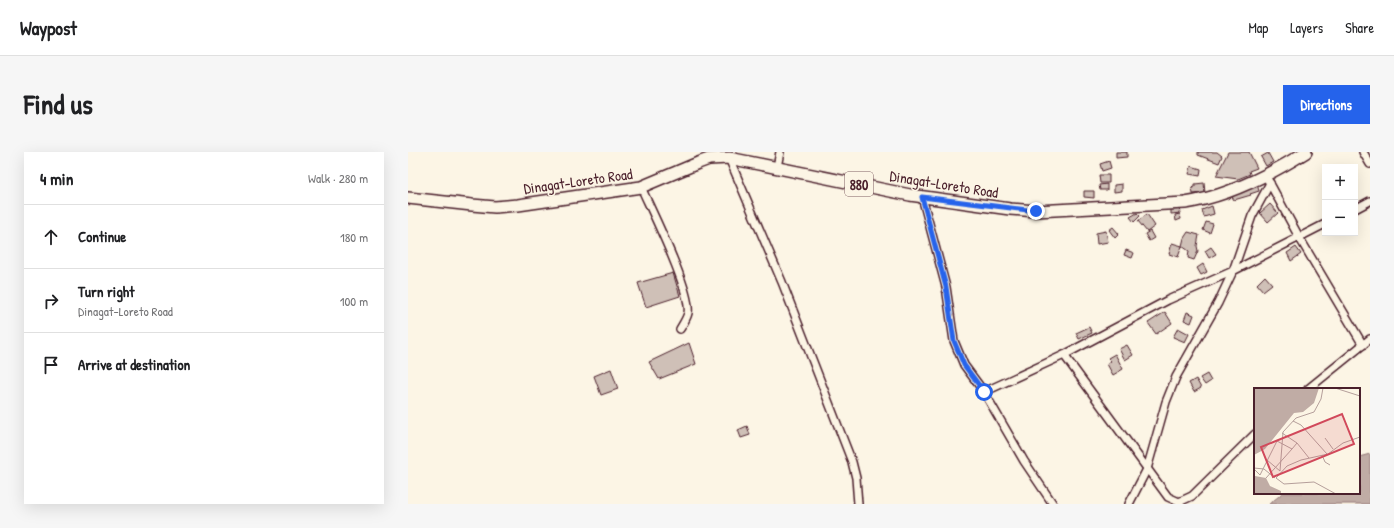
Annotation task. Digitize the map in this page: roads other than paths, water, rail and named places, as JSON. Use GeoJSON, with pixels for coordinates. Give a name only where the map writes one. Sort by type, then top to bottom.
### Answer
{"type":"FeatureCollection","features":[{"type":"Feature","properties":{"kind":"main road","name":"Dinagat-Loreto Road"},"geometry":{"type":"LineString","coordinates":[[408,198],[495,207],[641,187],[709,159],[729,158],[922,197],[1036,211],[1185,203],[1214,197],[1267,179],[1306,152]]}},
{"type":"Feature","properties":{"kind":"street"},"geometry":{"type":"LineString","coordinates":[[777,167],[780,152]]}},
{"type":"Feature","properties":{"kind":"street"},"geometry":{"type":"LineString","coordinates":[[1363,152],[1370,164]]}},
{"type":"Feature","properties":{"kind":"street"},"geometry":{"type":"LineString","coordinates":[[729,158],[782,282],[852,462],[856,478],[858,504]]}},
{"type":"Feature","properties":{"kind":"street"},"geometry":{"type":"LineString","coordinates":[[1267,179],[1299,237],[1363,345]]}},
{"type":"Feature","properties":{"kind":"street"},"geometry":{"type":"LineString","coordinates":[[1129,504],[1147,469],[1166,402],[1176,377],[1218,303],[1233,271],[1245,232],[1267,179]]}},
{"type":"Feature","properties":{"kind":"street"},"geometry":{"type":"LineString","coordinates":[[641,187],[667,246],[688,302],[688,313],[680,329]]}},
{"type":"Feature","properties":{"kind":"street"},"geometry":{"type":"LineString","coordinates":[[922,197],[946,287],[954,341],[964,365],[984,392],[1024,461],[1053,504]]}},
{"type":"Feature","properties":{"kind":"street"},"geometry":{"type":"LineString","coordinates":[[1358,207],[1370,201]]}},
{"type":"Feature","properties":{"kind":"street"},"geometry":{"type":"LineString","coordinates":[[984,392],[1064,355],[1168,300],[1233,271],[1322,226]]}},
{"type":"Feature","properties":{"kind":"street"},"geometry":{"type":"LineString","coordinates":[[1309,388],[1370,339]]}},
{"type":"Feature","properties":{"kind":"street"},"geometry":{"type":"LineString","coordinates":[[1064,355],[1168,497],[1178,502],[1185,501],[1254,435]]}}]}
